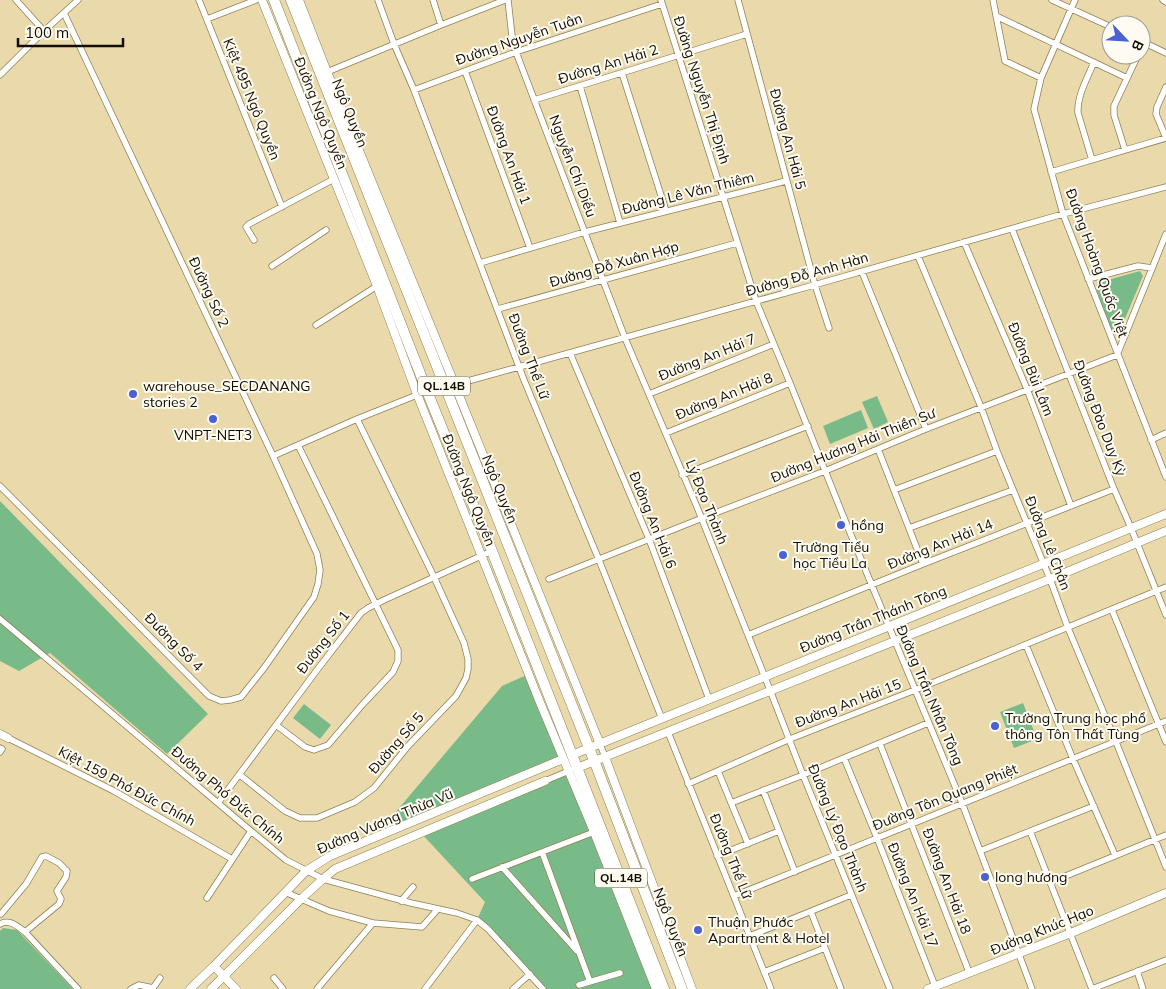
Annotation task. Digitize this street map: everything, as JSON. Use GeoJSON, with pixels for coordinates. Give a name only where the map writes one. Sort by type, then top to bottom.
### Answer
{"type":"FeatureCollection","features":[{"type":"Feature","properties":{"kind":"highway","name":"QL.14B"},"geometry":{"type":"LineString","coordinates":[[274,0],[422,392],[492,551],[568,757],[664,989]]}},
{"type":"Feature","properties":{"kind":"highway","name":"Ngô Quyền"},"geometry":{"type":"LineString","coordinates":[[291,0],[449,384],[682,989]]}},
{"type":"Feature","properties":{"kind":"street"},"geometry":{"type":"LineString","coordinates":[[16,0],[44,30]]}},
{"type":"Feature","properties":{"kind":"street"},"geometry":{"type":"LineString","coordinates":[[0,75],[44,30],[78,0]]}},
{"type":"Feature","properties":{"kind":"street","name":"Kiệt 495 Ngô Quyền"},"geometry":{"type":"LineString","coordinates":[[199,0],[282,207]]}},
{"type":"Feature","properties":{"kind":"street"},"geometry":{"type":"LineString","coordinates":[[207,19],[256,0]]}},
{"type":"Feature","properties":{"kind":"street","name":"Đường Ngô Quyền"},"geometry":{"type":"LineString","coordinates":[[262,0],[377,286],[422,392],[482,555],[568,757]]}},
{"type":"Feature","properties":{"kind":"street","name":"Đường Ngô Quyền"},"geometry":{"type":"LineString","coordinates":[[299,0],[449,384],[600,744],[692,989]]}},
{"type":"Feature","properties":{"kind":"street","name":"Đường Thế Lữ"},"geometry":{"type":"LineString","coordinates":[[378,0],[519,367],[662,719]]}},
{"type":"Feature","properties":{"kind":"street"},"geometry":{"type":"LineString","coordinates":[[433,0],[441,24]]}},
{"type":"Feature","properties":{"kind":"street"},"geometry":{"type":"LineString","coordinates":[[327,72],[441,24],[507,0]]}},
{"type":"Feature","properties":{"kind":"street","name":"Nguyễn Chí Diểu"},"geometry":{"type":"LineString","coordinates":[[507,0],[516,52],[625,338]]}},
{"type":"Feature","properties":{"kind":"street","name":"Đường An Hải 5"},"geometry":{"type":"LineString","coordinates":[[738,0],[786,181],[828,328]]}},
{"type":"Feature","properties":{"kind":"street"},"geometry":{"type":"LineString","coordinates":[[993,0],[1005,61],[1041,78]]}},
{"type":"Feature","properties":{"kind":"street"},"geometry":{"type":"LineString","coordinates":[[1052,0],[1101,22]]}},
{"type":"Feature","properties":{"kind":"street","name":"Đường Hoàng Quốc Việt"},"geometry":{"type":"LineString","coordinates":[[1075,0],[1041,78],[1034,109],[1063,214],[1166,477]]}},
{"type":"Feature","properties":{"kind":"street","name":"Đường Nguyễn Tuân"},"geometry":{"type":"LineString","coordinates":[[414,90],[516,52],[661,2]]}},
{"type":"Feature","properties":{"kind":"street","name":"Đường Nguyễn Thị Định"},"geometry":{"type":"LineString","coordinates":[[661,2],[756,301]]}},
{"type":"Feature","properties":{"kind":"street","name":"Đường Số 2"},"geometry":{"type":"LineString","coordinates":[[64,13],[273,456],[317,554],[320,570],[318,584]]}},
{"type":"Feature","properties":{"kind":"street"},"geometry":{"type":"LineString","coordinates":[[996,16],[1127,78]]}},
{"type":"Feature","properties":{"kind":"street","name":"Đường An Hải 2"},"geometry":{"type":"LineString","coordinates":[[534,100],[747,34]]}},
{"type":"Feature","properties":{"kind":"street"},"geometry":{"type":"LineString","coordinates":[[1151,47],[1166,53]]}},
{"type":"Feature","properties":{"kind":"street"},"geometry":{"type":"LineString","coordinates":[[1092,160],[1078,113],[1078,106],[1094,62]]}},
{"type":"Feature","properties":{"kind":"street"},"geometry":{"type":"LineString","coordinates":[[1125,150],[1114,115],[1114,106],[1133,65]]}},
{"type":"Feature","properties":{"kind":"street","name":"Đường An Hải 1"},"geometry":{"type":"LineString","coordinates":[[464,71],[530,248]]}},
{"type":"Feature","properties":{"kind":"street"},"geometry":{"type":"LineString","coordinates":[[622,73],[666,212]]}},
{"type":"Feature","properties":{"kind":"street"},"geometry":{"type":"LineString","coordinates":[[580,86],[620,223]]}},
{"type":"Feature","properties":{"kind":"street"},"geometry":{"type":"LineString","coordinates":[[1051,172],[1166,138],[1156,114],[1166,87]]}},
{"type":"Feature","properties":{"kind":"street"},"geometry":{"type":"LineString","coordinates":[[254,240],[246,228],[247,225],[334,179]]}},
{"type":"Feature","properties":{"kind":"street","name":"Đường Lê Văn Thiêm"},"geometry":{"type":"LineString","coordinates":[[480,263],[585,232],[786,181]]}},
{"type":"Feature","properties":{"kind":"street","name":"Đường Đỗ Anh Hàn"},"geometry":{"type":"LineString","coordinates":[[273,456],[422,392],[625,338],[1063,214],[1166,188]]}},
{"type":"Feature","properties":{"kind":"street","name":"Đường Đào Duy Kỳ"},"geometry":{"type":"LineString","coordinates":[[1012,229],[1166,616]]}},
{"type":"Feature","properties":{"kind":"street"},"geometry":{"type":"LineString","coordinates":[[272,266],[326,230]]}},
{"type":"Feature","properties":{"kind":"street"},"geometry":{"type":"LineString","coordinates":[[1118,355],[1166,234]]}},
{"type":"Feature","properties":{"kind":"street","name":"Đường Bùi Lâm"},"geometry":{"type":"LineString","coordinates":[[964,242],[1027,389],[1071,506]]}},
{"type":"Feature","properties":{"kind":"street","name":"Đường Đỗ Xuân Hợp"},"geometry":{"type":"LineString","coordinates":[[498,310],[737,243]]}},
{"type":"Feature","properties":{"kind":"street","name":"Đường Lê Chân"},"geometry":{"type":"LineString","coordinates":[[918,256],[981,407],[1068,628],[1166,867]]}},
{"type":"Feature","properties":{"kind":"street"},"geometry":{"type":"LineString","coordinates":[[1088,279],[1138,266],[1152,268]]}},
{"type":"Feature","properties":{"kind":"street"},"geometry":{"type":"LineString","coordinates":[[862,272],[926,429]]}},
{"type":"Feature","properties":{"kind":"street"},"geometry":{"type":"LineString","coordinates":[[316,325],[377,286]]}},
{"type":"Feature","properties":{"kind":"street","name":"Đường Trần Nhân Tông"},"geometry":{"type":"LineString","coordinates":[[756,301],[888,627],[962,803],[1032,989]]}},
{"type":"Feature","properties":{"kind":"street","name":"Lý Đạo Thành"},"geometry":{"type":"LineString","coordinates":[[625,338],[701,518],[764,676]]}},
{"type":"Feature","properties":{"kind":"street","name":"Đường An Hải 7"},"geometry":{"type":"LineString","coordinates":[[649,394],[774,344]]}},
{"type":"Feature","properties":{"kind":"street","name":"Đường An Hải 6"},"geometry":{"type":"LineString","coordinates":[[570,353],[649,539],[709,699]]}},
{"type":"Feature","properties":{"kind":"street","name":"Đường Hương Hải Thiền Sư"},"geometry":{"type":"LineString","coordinates":[[549,579],[825,471],[981,407],[1118,355]]}},
{"type":"Feature","properties":{"kind":"street","name":"Đường An Hải 8"},"geometry":{"type":"LineString","coordinates":[[666,433],[790,383]]}},
{"type":"Feature","properties":{"kind":"street"},"geometry":{"type":"LineString","coordinates":[[357,419],[434,577]]}},
{"type":"Feature","properties":{"kind":"street"},"geometry":{"type":"LineString","coordinates":[[682,474],[808,426]]}},
{"type":"Feature","properties":{"kind":"street"},"geometry":{"type":"LineString","coordinates":[[1151,440],[1166,433]]}},
{"type":"Feature","properties":{"kind":"street"},"geometry":{"type":"LineString","coordinates":[[276,725],[305,747],[314,750],[328,745],[393,672],[398,661],[398,650],[298,445]]}},
{"type":"Feature","properties":{"kind":"street"},"geometry":{"type":"LineString","coordinates":[[878,449],[923,564]]}},
{"type":"Feature","properties":{"kind":"street"},"geometry":{"type":"LineString","coordinates":[[894,490],[997,451]]}},
{"type":"Feature","properties":{"kind":"street","name":"Đường Số 4"},"geometry":{"type":"LineString","coordinates":[[0,486],[210,696],[220,701],[241,696],[264,668],[304,612],[314,597],[318,584]]}},
{"type":"Feature","properties":{"kind":"street","name":"Đường An Hải 14"},"geometry":{"type":"LineString","coordinates":[[748,635],[1114,489]]}},
{"type":"Feature","properties":{"kind":"street"},"geometry":{"type":"LineString","coordinates":[[909,528],[1013,490]]}},
{"type":"Feature","properties":{"kind":"street","name":"Đường Trần Thánh Tông"},"geometry":{"type":"LineString","coordinates":[[589,748],[1166,514]]}},
{"type":"Feature","properties":{"kind":"street","name":"Đường Trần Thánh Tông"},"geometry":{"type":"LineString","coordinates":[[573,769],[1166,531]]}},
{"type":"Feature","properties":{"kind":"street","name":"Đường Số 1"},"geometry":{"type":"LineString","coordinates":[[218,804],[361,613],[376,604],[492,551]]}},
{"type":"Feature","properties":{"kind":"street","name":"Đường Số 5"},"geometry":{"type":"LineString","coordinates":[[240,775],[285,811],[300,818],[317,818],[348,806],[374,788],[408,746],[456,696],[466,678],[468,669],[466,650],[434,577]]}},
{"type":"Feature","properties":{"kind":"street","name":"Đường An Hải 15"},"geometry":{"type":"LineString","coordinates":[[688,784],[790,739],[1166,588]]}},
{"type":"Feature","properties":{"kind":"street"},"geometry":{"type":"LineString","coordinates":[[1112,610],[1166,742]]}},
{"type":"Feature","properties":{"kind":"street","name":"Đường Phó Đức Chính"},"geometry":{"type":"LineString","coordinates":[[0,619],[286,860],[323,879],[401,901],[457,913],[477,920],[488,929],[543,989]]}},
{"type":"Feature","properties":{"kind":"street"},"geometry":{"type":"LineString","coordinates":[[1026,645],[1115,855]]}},
{"type":"Feature","properties":{"kind":"street","name":"Đường Lý Đạo Thành"},"geometry":{"type":"LineString","coordinates":[[764,676],[890,989]]}},
{"type":"Feature","properties":{"kind":"street","name":"Đường Tôn Quang Phiệt"},"geometry":{"type":"LineString","coordinates":[[734,896],[1166,721]]}},
{"type":"Feature","properties":{"kind":"street"},"geometry":{"type":"LineString","coordinates":[[731,803],[803,776],[928,723]]}},
{"type":"Feature","properties":{"kind":"street","name":"Đường Thế Lữ"},"geometry":{"type":"LineString","coordinates":[[668,732],[771,989]]}},
{"type":"Feature","properties":{"kind":"street"},"geometry":{"type":"LineString","coordinates":[[0,734],[8,738]]}},
{"type":"Feature","properties":{"kind":"street","name":"Kiệt 159 Phó Đức Chính"},"geometry":{"type":"LineString","coordinates":[[8,738],[114,791],[232,859]]}},
{"type":"Feature","properties":{"kind":"street","name":"Đường An Hải 18"},"geometry":{"type":"LineString","coordinates":[[880,744],[969,972]]}},
{"type":"Feature","properties":{"kind":"street","name":"Đường Vương Thừa Vũ"},"geometry":{"type":"LineString","coordinates":[[190,989],[306,871],[330,856],[589,748]]}},
{"type":"Feature","properties":{"kind":"street","name":"Đường An Hải 17"},"geometry":{"type":"LineString","coordinates":[[844,758],[877,838],[931,987]]}},
{"type":"Feature","properties":{"kind":"street"},"geometry":{"type":"LineString","coordinates":[[573,769],[594,832],[656,989]]}},
{"type":"Feature","properties":{"kind":"street","name":"Đường Vương Thừa Vũ"},"geometry":{"type":"LineString","coordinates":[[211,989],[301,899],[335,870],[573,769]]}},
{"type":"Feature","properties":{"kind":"street"},"geometry":{"type":"LineString","coordinates":[[718,771],[748,844]]}},
{"type":"Feature","properties":{"kind":"street"},"geometry":{"type":"LineString","coordinates":[[763,790],[795,872]]}},
{"type":"Feature","properties":{"kind":"street"},"geometry":{"type":"LineString","coordinates":[[980,852],[1094,806]]}},
{"type":"Feature","properties":{"kind":"street"},"geometry":{"type":"LineString","coordinates":[[207,898],[251,831]]}},
{"type":"Feature","properties":{"kind":"street"},"geometry":{"type":"LineString","coordinates":[[717,856],[780,831]]}},
{"type":"Feature","properties":{"kind":"street"},"geometry":{"type":"LineString","coordinates":[[1030,831],[1092,989],[1166,960]]}},
{"type":"Feature","properties":{"kind":"street"},"geometry":{"type":"LineString","coordinates":[[472,879],[594,832]]}},
{"type":"Feature","properties":{"kind":"street"},"geometry":{"type":"LineString","coordinates":[[1050,882],[1166,835]]}},
{"type":"Feature","properties":{"kind":"street"},"geometry":{"type":"LineString","coordinates":[[542,852],[590,982]]}},
{"type":"Feature","properties":{"kind":"street"},"geometry":{"type":"LineString","coordinates":[[25,932],[60,904],[61,899],[57,892],[66,877],[67,871],[59,863],[46,856],[42,857],[26,884],[1,914],[9,922],[25,932],[78,989]]}},
{"type":"Feature","properties":{"kind":"street"},"geometry":{"type":"LineString","coordinates":[[502,867],[580,954]]}},
{"type":"Feature","properties":{"kind":"street"},"geometry":{"type":"LineString","coordinates":[[401,901],[413,887]]}},
{"type":"Feature","properties":{"kind":"street"},"geometry":{"type":"LineString","coordinates":[[285,892],[329,911],[373,923],[422,927],[438,909]]}},
{"type":"Feature","properties":{"kind":"street","name":"Đường Khúc Hạo"},"geometry":{"type":"LineString","coordinates":[[931,987],[1071,933],[1166,893]]}},
{"type":"Feature","properties":{"kind":"street"},"geometry":{"type":"LineString","coordinates":[[750,936],[851,895]]}},
{"type":"Feature","properties":{"kind":"street"},"geometry":{"type":"LineString","coordinates":[[811,912],[842,989]]}},
{"type":"Feature","properties":{"kind":"street"},"geometry":{"type":"LineString","coordinates":[[425,989],[477,920]]}},
{"type":"Feature","properties":{"kind":"street"},"geometry":{"type":"LineString","coordinates":[[0,924],[9,922]]}},
{"type":"Feature","properties":{"kind":"street"},"geometry":{"type":"LineString","coordinates":[[317,989],[373,923]]}},
{"type":"Feature","properties":{"kind":"street"},"geometry":{"type":"LineString","coordinates":[[764,972],[825,948]]}},
{"type":"Feature","properties":{"kind":"street"},"geometry":{"type":"LineString","coordinates":[[214,966],[236,989]]}},
{"type":"Feature","properties":{"kind":"street"},"geometry":{"type":"LineString","coordinates":[[1137,971],[1143,989]]}},
{"type":"Feature","properties":{"kind":"street"},"geometry":{"type":"LineString","coordinates":[[579,986],[620,973]]}},
{"type":"Feature","properties":{"kind":"street"},"geometry":{"type":"LineString","coordinates":[[513,989],[530,974]]}},
{"type":"Feature","properties":{"kind":"street"},"geometry":{"type":"LineString","coordinates":[[131,989],[139,984],[153,988],[160,978]]}},
{"type":"Feature","properties":{"kind":"street"},"geometry":{"type":"LineString","coordinates":[[274,978],[283,989]]}},
{"type":"Feature","properties":{"kind":"green space"},"geometry":{"type":"Polygon","coordinates":[[[1140,271],[1143,276],[1121,328],[1111,330],[1096,288],[1097,283],[1140,271]]]}},
{"type":"Feature","properties":{"kind":"green space"},"geometry":{"type":"Polygon","coordinates":[[[877,396],[888,422],[874,429],[862,402],[877,396]]]}},
{"type":"Feature","properties":{"kind":"green space"},"geometry":{"type":"Polygon","coordinates":[[[861,410],[868,428],[830,444],[823,426],[861,410]]]}},
{"type":"Feature","properties":{"kind":"green space"},"geometry":{"type":"Polygon","coordinates":[[[0,501],[208,714],[167,754],[50,653],[19,671],[0,661],[0,501]]]}},
{"type":"Feature","properties":{"kind":"green space"},"geometry":{"type":"Polygon","coordinates":[[[529,674],[563,759],[394,829],[389,820],[502,686],[529,674]]]}},
{"type":"Feature","properties":{"kind":"green space"},"geometry":{"type":"Polygon","coordinates":[[[1023,703],[1037,739],[1014,748],[1000,712],[1023,703]]]}},
{"type":"Feature","properties":{"kind":"green space"},"geometry":{"type":"Polygon","coordinates":[[[304,704],[331,725],[320,739],[293,718],[304,704]]]}},
{"type":"Feature","properties":{"kind":"green space"},"geometry":{"type":"Polygon","coordinates":[[[569,771],[654,989],[541,989],[477,920],[485,902],[421,833],[569,771]]]}},
{"type":"Feature","properties":{"kind":"green space"},"geometry":{"type":"Polygon","coordinates":[[[3,928],[17,930],[73,989],[0,989],[0,931],[3,928]]]}},
{"type":"Feature","properties":{"kind":"place","name":"warehouse_SECDANANG stories 2"},"geometry":{"type":"Point","coordinates":[133,394]}},
{"type":"Feature","properties":{"kind":"place","name":"VNPT-NET3"},"geometry":{"type":"Point","coordinates":[213,419]}},
{"type":"Feature","properties":{"kind":"place","name":"hồng"},"geometry":{"type":"Point","coordinates":[841,525]}},
{"type":"Feature","properties":{"kind":"place","name":"Trường Tiểu học Tiểu La"},"geometry":{"type":"Point","coordinates":[783,555]}},
{"type":"Feature","properties":{"kind":"place","name":"Trường Trung học phổ thông Tôn Thất Tùng"},"geometry":{"type":"Point","coordinates":[995,726]}},
{"type":"Feature","properties":{"kind":"place","name":"long hương"},"geometry":{"type":"Point","coordinates":[985,877]}},
{"type":"Feature","properties":{"kind":"place","name":"Thuận Phước Apartment & Hotel"},"geometry":{"type":"Point","coordinates":[698,930]}}]}
